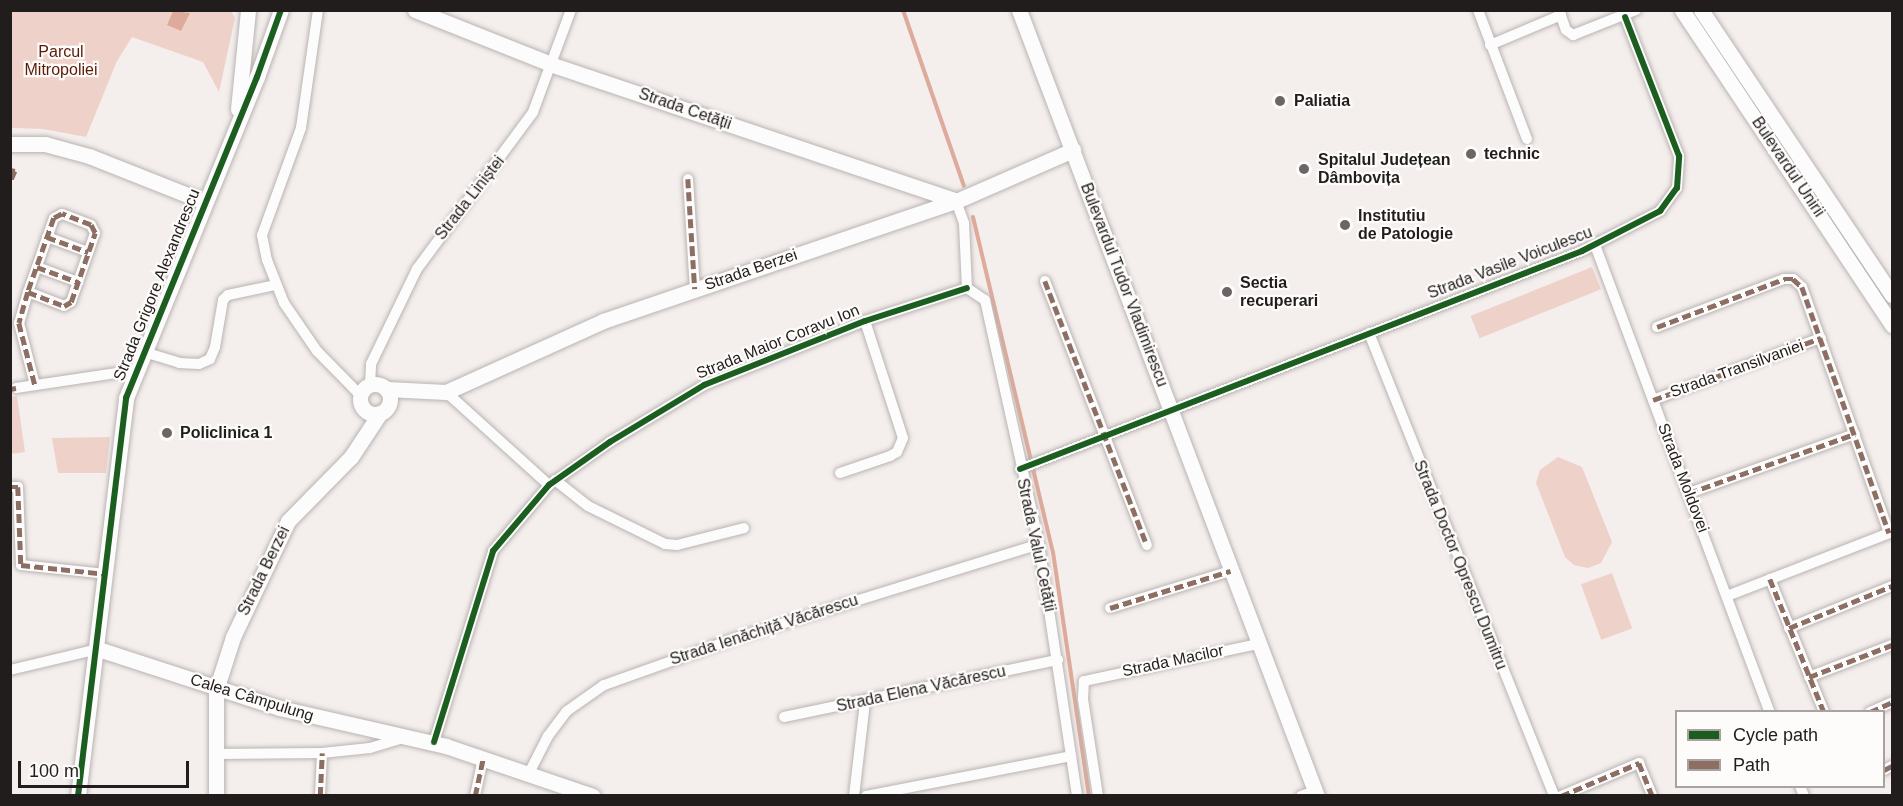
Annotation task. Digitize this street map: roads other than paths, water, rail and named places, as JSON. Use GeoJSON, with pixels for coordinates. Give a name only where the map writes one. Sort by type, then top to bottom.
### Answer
{"type":"FeatureCollection","features":[{"type":"Feature","properties":{"kind":"street","name":"Strada Grigore Alexandrescu"},"geometry":{"type":"LineString","coordinates":[[78,795],[98,649],[126,398],[280,10]]}},
{"type":"Feature","properties":{"kind":"street"},"geometry":{"type":"LineString","coordinates":[[318,10],[301,128],[263,226],[264,248],[276,285],[317,351],[347,383],[386,403]]}},
{"type":"Feature","properties":{"kind":"street","name":"Strada Cetății"},"geometry":{"type":"LineString","coordinates":[[415,10],[553,65],[956,201]]}},
{"type":"Feature","properties":{"kind":"street","name":"Strada Liniștei"},"geometry":{"type":"LineString","coordinates":[[365,393],[370,364],[417,269],[527,123],[553,65],[571,10]]}},
{"type":"Feature","properties":{"kind":"street","name":"Bulevardul Tudor Vladimirescu"},"geometry":{"type":"LineString","coordinates":[[1019,10],[1171,410],[1311,794]]}},
{"type":"Feature","properties":{"kind":"street"},"geometry":{"type":"LineString","coordinates":[[1478,10],[1527,139]]}},
{"type":"Feature","properties":{"kind":"street"},"geometry":{"type":"LineString","coordinates":[[1490,45],[1560,13],[1566,30],[1574,35],[1625,17],[1636,10]]}},
{"type":"Feature","properties":{"kind":"street","name":"Bulevardul Unirii"},"geometry":{"type":"LineString","coordinates":[[1682,10],[1893,325]]}},
{"type":"Feature","properties":{"kind":"street","name":"Bulevardul Unirii"},"geometry":{"type":"LineString","coordinates":[[1701,10],[1893,295]]}},
{"type":"Feature","properties":{"kind":"street","name":"Strada Grigore Alexandrescu"},"geometry":{"type":"LineString","coordinates":[[237,120],[244,14]]}},
{"type":"Feature","properties":{"kind":"street","name":"Strada Vasile Voiculescu"},"geometry":{"type":"LineString","coordinates":[[1020,469],[1595,246],[1660,211],[1674,193],[1680,174],[1673,136],[1625,17]]}},
{"type":"Feature","properties":{"kind":"street"},"geometry":{"type":"LineString","coordinates":[[10,144],[45,144],[89,156],[205,202]]}},
{"type":"Feature","properties":{"kind":"street","name":"Strada Berzei"},"geometry":{"type":"LineString","coordinates":[[216,795],[216,690],[233,637],[280,534],[297,510],[343,466],[386,403],[439,393],[603,321],[956,201],[1073,150]]}},
{"type":"Feature","properties":{"kind":"street"},"geometry":{"type":"LineString","coordinates":[[688,179],[695,289]]}},
{"type":"Feature","properties":{"kind":"street"},"geometry":{"type":"LineString","coordinates":[[956,201],[964,223],[967,288]]}},
{"type":"Feature","properties":{"kind":"street"},"geometry":{"type":"LineString","coordinates":[[28,292],[64,306],[71,302],[95,233],[91,225],[62,214],[54,218],[47,237],[28,292],[19,323],[35,385]]}},
{"type":"Feature","properties":{"kind":"street"},"geometry":{"type":"LineString","coordinates":[[47,237],[88,252]]}},
{"type":"Feature","properties":{"kind":"street","name":"Strada Moldovei"},"geometry":{"type":"LineString","coordinates":[[1595,246],[1770,710]]}},
{"type":"Feature","properties":{"kind":"street"},"geometry":{"type":"LineString","coordinates":[[37,267],[78,282]]}},
{"type":"Feature","properties":{"kind":"street","name":"Strada Transilvaniei"},"geometry":{"type":"LineString","coordinates":[[1657,327],[1784,279],[1793,279],[1802,287],[1891,532],[1728,596]]}},
{"type":"Feature","properties":{"kind":"street"},"geometry":{"type":"LineString","coordinates":[[1045,281],[1147,545]]}},
{"type":"Feature","properties":{"kind":"street"},"geometry":{"type":"LineString","coordinates":[[144,352],[179,363],[199,364],[210,358],[215,347],[223,300],[228,295],[276,285]]}},
{"type":"Feature","properties":{"kind":"street","name":"Strada Maior Coravu Ion"},"geometry":{"type":"LineString","coordinates":[[434,742],[493,551],[552,483],[648,417],[704,385],[865,321],[967,288]]}},
{"type":"Feature","properties":{"kind":"street","name":"Strada Valul Cetății"},"geometry":{"type":"LineString","coordinates":[[967,288],[985,300],[1020,469],[1040,544],[1077,795]]}},
{"type":"Feature","properties":{"kind":"street"},"geometry":{"type":"LineString","coordinates":[[840,473],[890,456],[897,452],[903,438],[865,321]]}},
{"type":"Feature","properties":{"kind":"street","name":"Strada Doctor Oprescu Dumitru"},"geometry":{"type":"LineString","coordinates":[[1369,333],[1554,795]]}},
{"type":"Feature","properties":{"kind":"street","name":"Strada Transilvaniei"},"geometry":{"type":"LineString","coordinates":[[1653,400],[1821,338]]}},
{"type":"Feature","properties":{"kind":"street"},"geometry":{"type":"LineString","coordinates":[[16,388],[136,370]]}},
{"type":"Feature","properties":{"kind":"street"},"geometry":{"type":"LineString","coordinates":[[365,393],[369,413],[386,403]]}},
{"type":"Feature","properties":{"kind":"street"},"geometry":{"type":"LineString","coordinates":[[361,441],[365,393]]}},
{"type":"Feature","properties":{"kind":"street"},"geometry":{"type":"LineString","coordinates":[[439,393],[552,483],[588,506],[664,544],[677,545],[744,528]]}},
{"type":"Feature","properties":{"kind":"street"},"geometry":{"type":"LineString","coordinates":[[1689,493],[1855,434]]}},
{"type":"Feature","properties":{"kind":"street"},"geometry":{"type":"LineString","coordinates":[[10,487],[18,487],[21,565],[106,574]]}},
{"type":"Feature","properties":{"kind":"street","name":"Strada Ienăchiță Văcărescu"},"geometry":{"type":"LineString","coordinates":[[529,773],[548,736],[567,711],[610,682],[739,637],[1040,544]]}},
{"type":"Feature","properties":{"kind":"street"},"geometry":{"type":"LineString","coordinates":[[1110,608],[1230,571]]}},
{"type":"Feature","properties":{"kind":"street"},"geometry":{"type":"LineString","coordinates":[[1770,579],[1824,710]]}},
{"type":"Feature","properties":{"kind":"street"},"geometry":{"type":"LineString","coordinates":[[1789,628],[1893,586]]}},
{"type":"Feature","properties":{"kind":"street","name":"Strada Macilor"},"geometry":{"type":"LineString","coordinates":[[1098,795],[1083,699],[1083,687],[1088,679],[1258,644]]}},
{"type":"Feature","properties":{"kind":"street"},"geometry":{"type":"LineString","coordinates":[[1809,677],[1893,645]]}},
{"type":"Feature","properties":{"kind":"street"},"geometry":{"type":"LineString","coordinates":[[10,670],[98,649]]}},
{"type":"Feature","properties":{"kind":"street","name":"Calea Câmpulung"},"geometry":{"type":"LineString","coordinates":[[98,649],[216,690],[329,721],[434,742],[593,795]]}},
{"type":"Feature","properties":{"kind":"street","name":"Strada Elena Văcărescu"},"geometry":{"type":"LineString","coordinates":[[784,717],[865,703],[1058,660]]}},
{"type":"Feature","properties":{"kind":"street"},"geometry":{"type":"LineString","coordinates":[[1873,710],[1893,702]]}},
{"type":"Feature","properties":{"kind":"street"},"geometry":{"type":"LineString","coordinates":[[854,795],[865,703]]}},
{"type":"Feature","properties":{"kind":"street"},"geometry":{"type":"LineString","coordinates":[[216,754],[322,753],[370,748],[410,736]]}},
{"type":"Feature","properties":{"kind":"street"},"geometry":{"type":"LineString","coordinates":[[320,795],[322,753]]}},
{"type":"Feature","properties":{"kind":"street"},"geometry":{"type":"LineString","coordinates":[[866,795],[1071,756]]}},
{"type":"Feature","properties":{"kind":"street"},"geometry":{"type":"LineString","coordinates":[[475,795],[483,758]]}},
{"type":"Feature","properties":{"kind":"street"},"geometry":{"type":"LineString","coordinates":[[1561,795],[1639,763],[1652,795]]}},
{"type":"Feature","properties":{"kind":"waterway"},"geometry":{"type":"LineString","coordinates":[[903,10],[964,186]]}},
{"type":"Feature","properties":{"kind":"waterway"},"geometry":{"type":"LineString","coordinates":[[973,217],[1053,552],[1089,796]]}},
{"type":"Feature","properties":{"kind":"place","name":"Paliatia"},"geometry":{"type":"Point","coordinates":[1280,101]}},
{"type":"Feature","properties":{"kind":"place","name":"technic"},"geometry":{"type":"Point","coordinates":[1471,154]}},
{"type":"Feature","properties":{"kind":"place","name":"Spitalul Județean Dâmbovița"},"geometry":{"type":"Point","coordinates":[1304,169]}},
{"type":"Feature","properties":{"kind":"place","name":"Institutiu de Patologie"},"geometry":{"type":"Point","coordinates":[1345,225]}},
{"type":"Feature","properties":{"kind":"place","name":"Sectia recuperari"},"geometry":{"type":"Point","coordinates":[1227,292]}},
{"type":"Feature","properties":{"kind":"place","name":"Policlinica 1"},"geometry":{"type":"Point","coordinates":[167,433]}},
{"type":"Feature","properties":{"kind":"park label","name":"Parcul Mitropoliei"},"geometry":{"type":"Point","coordinates":[61,61]}}]}
